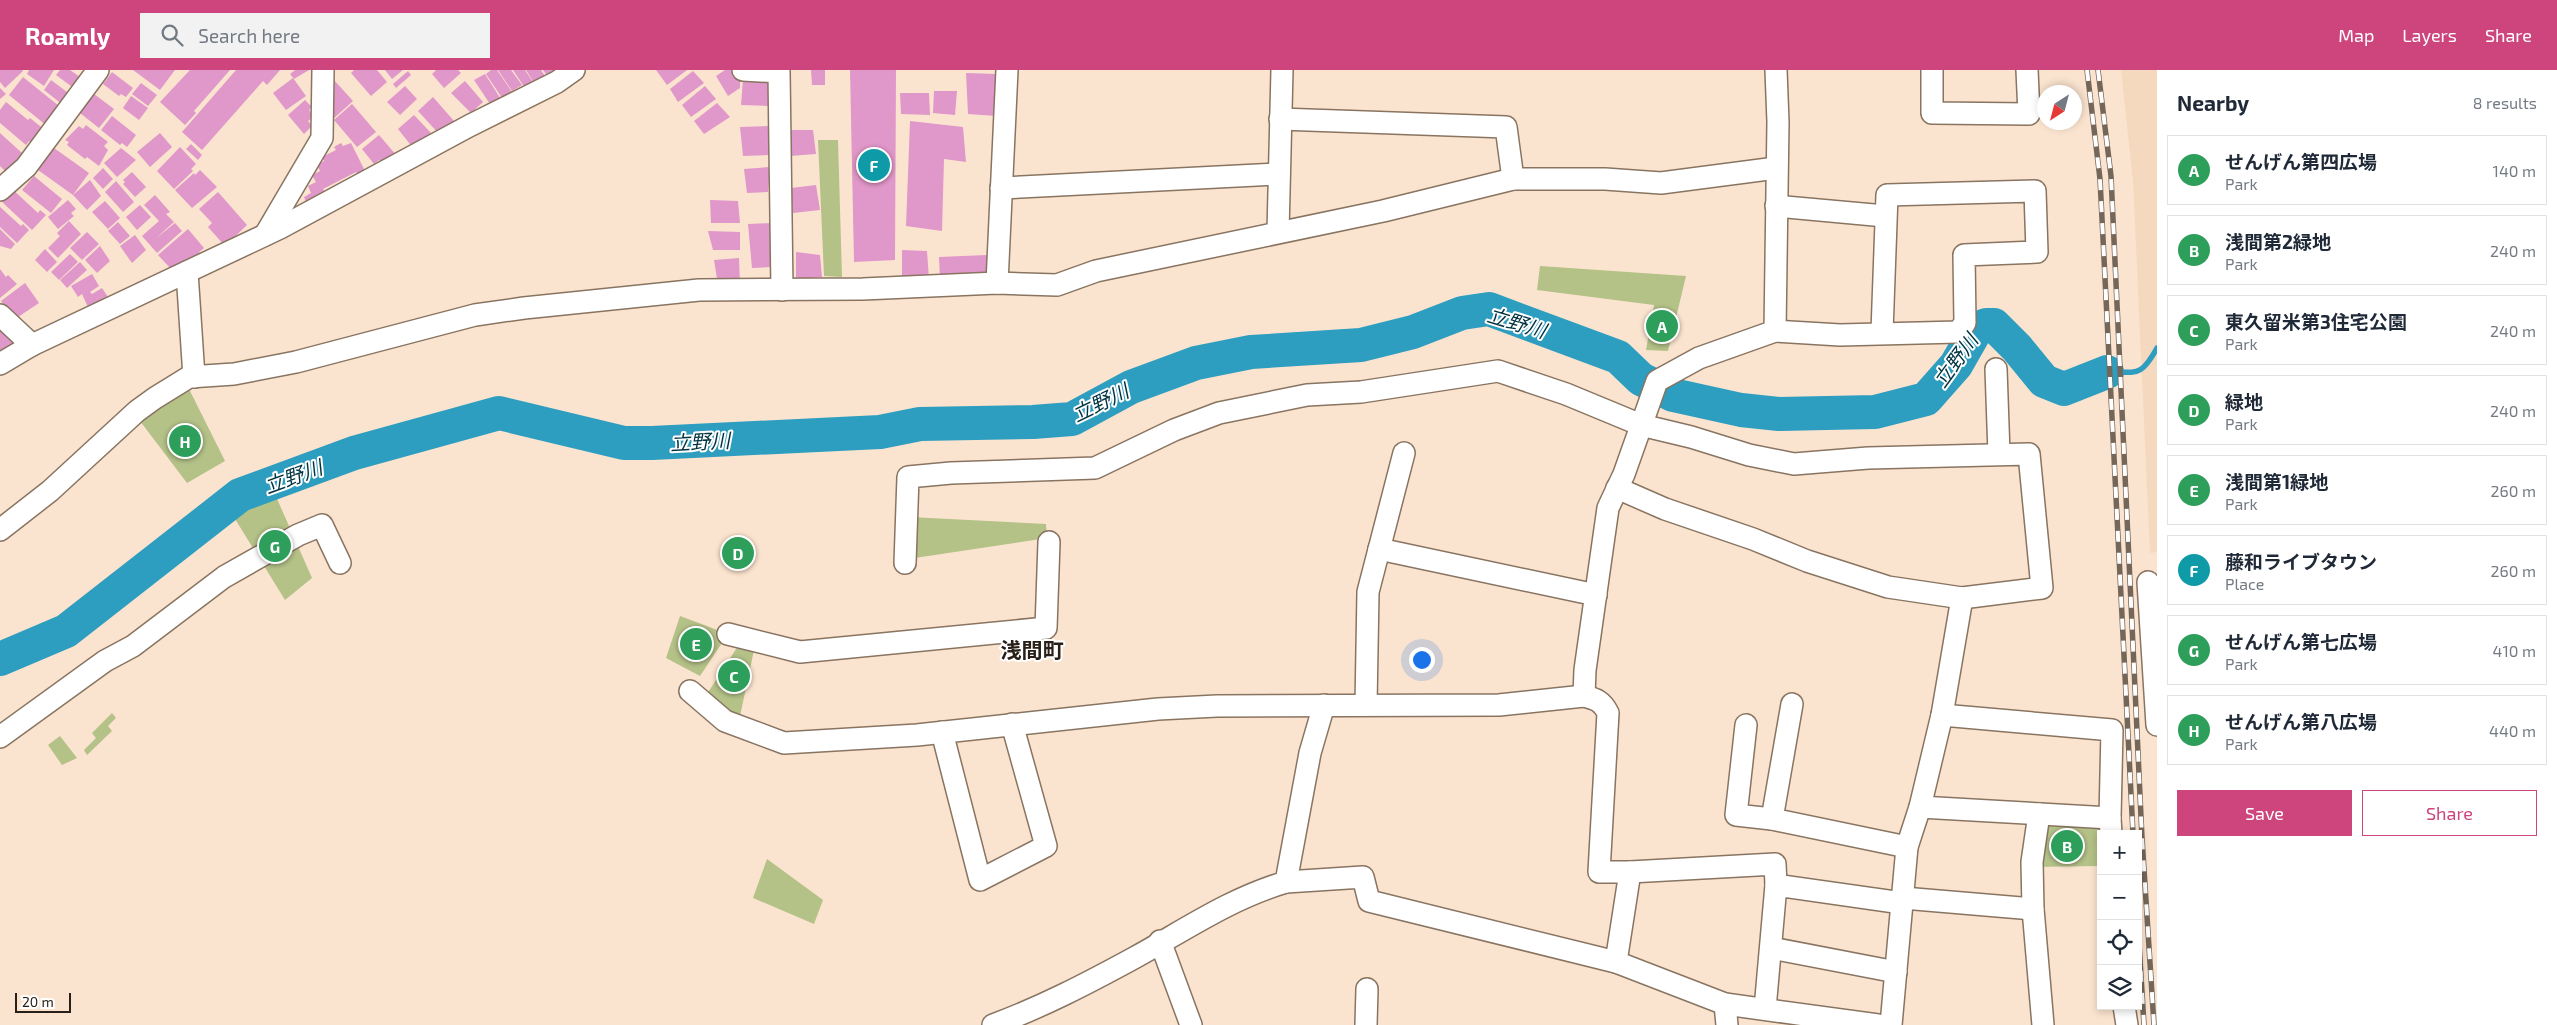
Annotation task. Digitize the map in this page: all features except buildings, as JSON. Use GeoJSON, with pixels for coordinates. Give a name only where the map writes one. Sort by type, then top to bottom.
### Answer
{"type":"FeatureCollection","features":[{"type":"Feature","properties":{"kind":"street"},"geometry":{"type":"LineString","coordinates":[[0,190],[26,167],[98,70]]}},
{"type":"Feature","properties":{"kind":"street"},"geometry":{"type":"LineString","coordinates":[[265,235],[322,138],[323,70]]}},
{"type":"Feature","properties":{"kind":"street"},"geometry":{"type":"LineString","coordinates":[[0,364],[32,345],[265,235],[469,126],[557,82],[574,70]]}},
{"type":"Feature","properties":{"kind":"street"},"geometry":{"type":"LineString","coordinates":[[743,70],[779,72],[782,290]]}},
{"type":"Feature","properties":{"kind":"street"},"geometry":{"type":"LineString","coordinates":[[997,283],[1007,70]]}},
{"type":"Feature","properties":{"kind":"street"},"geometry":{"type":"LineString","coordinates":[[1278,232],[1282,70]]}},
{"type":"Feature","properties":{"kind":"street"},"geometry":{"type":"LineString","coordinates":[[1775,331],[1778,122],[1776,70]]}},
{"type":"Feature","properties":{"kind":"street"},"geometry":{"type":"LineString","coordinates":[[1932,70],[1932,113],[2029,114],[2027,70]]}},
{"type":"Feature","properties":{"kind":"street"},"geometry":{"type":"LineString","coordinates":[[1280,119],[1506,127],[1512,178]]}},
{"type":"Feature","properties":{"kind":"street"},"geometry":{"type":"LineString","coordinates":[[0,530],[50,491],[137,411],[166,391],[194,377],[234,374],[296,362],[475,315],[699,290],[782,290],[997,283],[1057,285],[1096,271],[1383,211],[1512,178],[1605,179],[1661,183],[1776,168]]}},
{"type":"Feature","properties":{"kind":"street"},"geometry":{"type":"LineString","coordinates":[[1001,188],[1279,174]]}},
{"type":"Feature","properties":{"kind":"street"},"geometry":{"type":"LineString","coordinates":[[1584,696],[1608,508],[1657,381],[1699,358],[1775,331],[1840,335],[1882,332],[1958,332],[1965,323],[1964,255],[2037,252],[2036,191],[1887,195],[1882,332]]}},
{"type":"Feature","properties":{"kind":"street"},"geometry":{"type":"LineString","coordinates":[[1776,206],[1885,216]]}},
{"type":"Feature","properties":{"kind":"street"},"geometry":{"type":"LineString","coordinates":[[187,272],[194,377]]}},
{"type":"Feature","properties":{"kind":"street"},"geometry":{"type":"LineString","coordinates":[[0,315],[32,345]]}},
{"type":"Feature","properties":{"kind":"street"},"geometry":{"type":"LineString","coordinates":[[1996,369],[1999,454]]}},
{"type":"Feature","properties":{"kind":"street"},"geometry":{"type":"LineString","coordinates":[[905,563],[908,477],[951,473],[1095,468],[1174,430],[1219,413],[1307,394],[1361,392],[1498,371],[1643,417],[1691,437],[1749,455],[1794,464],[1868,458],[2029,454],[2042,588],[1962,598],[1879,584],[1807,561],[1753,539],[1665,509],[1617,488]]}},
{"type":"Feature","properties":{"kind":"street"},"geometry":{"type":"LineString","coordinates":[[1366,705],[1368,592],[1404,453]]}},
{"type":"Feature","properties":{"kind":"street"},"geometry":{"type":"LineString","coordinates":[[1,733],[105,661],[133,646],[224,577],[298,536],[322,525],[340,563]]}},
{"type":"Feature","properties":{"kind":"street"},"geometry":{"type":"LineString","coordinates":[[728,634],[800,652],[1046,628],[1049,542]]}},
{"type":"Feature","properties":{"kind":"street"},"geometry":{"type":"LineString","coordinates":[[1379,549],[1596,595]]}},
{"type":"Feature","properties":{"kind":"street"},"geometry":{"type":"LineString","coordinates":[[2148,582],[2157,725]]}},
{"type":"Feature","properties":{"kind":"street"},"geometry":{"type":"LineString","coordinates":[[1891,1025],[1907,848],[1920,807],[1942,715],[1962,598]]}},
{"type":"Feature","properties":{"kind":"street"},"geometry":{"type":"LineString","coordinates":[[690,691],[725,721],[784,743],[942,732],[1217,706],[1498,705],[1584,696],[1596,699],[1604,705],[1608,713],[1599,872],[1775,864],[1776,885],[1765,1009]]}},
{"type":"Feature","properties":{"kind":"street"},"geometry":{"type":"LineString","coordinates":[[1772,819],[1792,704]]}},
{"type":"Feature","properties":{"kind":"street"},"geometry":{"type":"LineString","coordinates":[[1286,882],[1310,753],[1324,705]]}},
{"type":"Feature","properties":{"kind":"street"},"geometry":{"type":"LineString","coordinates":[[1920,807],[2039,814],[2110,826],[2112,730],[1942,715]]}},
{"type":"Feature","properties":{"kind":"street"},"geometry":{"type":"LineString","coordinates":[[942,732],[980,880],[1046,846],[1012,724]]}},
{"type":"Feature","properties":{"kind":"street"},"geometry":{"type":"LineString","coordinates":[[1746,725],[1736,815],[1772,819],[1907,848]]}},
{"type":"Feature","properties":{"kind":"street"},"geometry":{"type":"LineString","coordinates":[[2039,814],[2032,859],[2033,909],[2043,1025]]}},
{"type":"Feature","properties":{"kind":"street"},"geometry":{"type":"LineString","coordinates":[[1616,962],[1630,872]]}},
{"type":"Feature","properties":{"kind":"street"},"geometry":{"type":"LineString","coordinates":[[993,1025],[1034,1010],[1135,957],[1234,900],[1286,882],[1363,877],[1369,901],[1616,962],[1725,1004],[1878,1025]]}},
{"type":"Feature","properties":{"kind":"street"},"geometry":{"type":"LineString","coordinates":[[1776,885],[1902,900],[2033,909]]}},
{"type":"Feature","properties":{"kind":"street"},"geometry":{"type":"LineString","coordinates":[[1160,941],[1191,1025]]}},
{"type":"Feature","properties":{"kind":"street"},"geometry":{"type":"LineString","coordinates":[[1771,948],[1896,972]]}},
{"type":"Feature","properties":{"kind":"street"},"geometry":{"type":"LineString","coordinates":[[1366,1025],[1367,990]]}},
{"type":"Feature","properties":{"kind":"street"},"geometry":{"type":"LineString","coordinates":[[1725,1004],[1727,1025]]}},
{"type":"Feature","properties":{"kind":"street"},"geometry":{"type":"LineString","coordinates":[[2125,1010],[2127,1025]]}},
{"type":"Feature","properties":{"kind":"shaded area"},"geometry":{"type":"Polygon","coordinates":[[[2121,70],[2157,70],[2157,552],[2150,553],[2133,182],[2121,70]]]}},
{"type":"Feature","properties":{"kind":"green space"},"geometry":{"type":"Polygon","coordinates":[[[818,140],[838,140],[842,277],[824,276],[818,140]]]}},
{"type":"Feature","properties":{"kind":"green space"},"geometry":{"type":"Polygon","coordinates":[[[1540,266],[1686,276],[1668,351],[1646,350],[1654,305],[1537,290],[1540,266]]]}},
{"type":"Feature","properties":{"kind":"green space"},"geometry":{"type":"Polygon","coordinates":[[[187,385],[225,461],[187,483],[140,421],[187,385]]]}},
{"type":"Feature","properties":{"kind":"green space"},"geometry":{"type":"Polygon","coordinates":[[[274,492],[312,578],[285,600],[232,514],[274,492]]]}},
{"type":"Feature","properties":{"kind":"green space"},"geometry":{"type":"Polygon","coordinates":[[[910,517],[1046,524],[1047,538],[908,559],[910,517]]]}},
{"type":"Feature","properties":{"kind":"green space"},"geometry":{"type":"Polygon","coordinates":[[[728,542],[749,545],[748,563],[727,561],[728,542]]]}},
{"type":"Feature","properties":{"kind":"green space"},"geometry":{"type":"Polygon","coordinates":[[[680,616],[728,634],[700,676],[666,658],[680,616]]]}},
{"type":"Feature","properties":{"kind":"green space"},"geometry":{"type":"Polygon","coordinates":[[[738,646],[754,650],[739,721],[705,697],[738,646]]]}},
{"type":"Feature","properties":{"kind":"green space"},"geometry":{"type":"Polygon","coordinates":[[[112,713],[116,718],[108,726],[112,731],[87,755],[84,750],[96,738],[92,733],[112,713]]]}},
{"type":"Feature","properties":{"kind":"green space"},"geometry":{"type":"Polygon","coordinates":[[[60,736],[77,758],[62,765],[48,745],[60,736]]]}},
{"type":"Feature","properties":{"kind":"green space"},"geometry":{"type":"Polygon","coordinates":[[[2039,814],[2110,818],[2103,830],[2097,830],[2097,866],[2032,867],[2039,814]]]}},
{"type":"Feature","properties":{"kind":"green space"},"geometry":{"type":"Polygon","coordinates":[[[767,859],[823,900],[814,924],[753,898],[767,859]]]}},
{"type":"Feature","properties":{"kind":"waterway","name":"立野川"},"geometry":{"type":"LineString","coordinates":[[0,659],[66,631],[240,495],[354,453],[499,413],[624,443],[880,432],[920,424],[1033,422],[1072,419],[1131,387],[1196,363],[1251,352],[1361,345],[1413,332],[1462,313],[1489,309],[1618,357],[1641,379],[1673,395],[1741,410],[1779,414],[1875,412],[1926,399],[1956,365],[1976,330],[1986,325],[1994,325],[2017,348],[2044,381],[2064,389],[2107,372]]}},
{"type":"Feature","properties":{"kind":"waterway"},"geometry":{"type":"LineString","coordinates":[[2107,372],[2138,371],[2147,364],[2157,348]]}},
{"type":"Feature","properties":{"kind":"railway"},"geometry":{"type":"LineString","coordinates":[[2087,70],[2100,179],[2133,830]]}},
{"type":"Feature","properties":{"kind":"railway"},"geometry":{"type":"LineString","coordinates":[[2098,70],[2111,176],[2142,838],[2154,1025]]}},
{"type":"Feature","properties":{"kind":"railway"},"geometry":{"type":"LineString","coordinates":[[2140,965],[2144,1025]]}},
{"type":"Feature","properties":{"kind":"place","name":"藤和ライブタウン"},"geometry":{"type":"Point","coordinates":[874,165]}},
{"type":"Feature","properties":{"kind":"place","name":"せんげん第四広場"},"geometry":{"type":"Point","coordinates":[1662,326]}},
{"type":"Feature","properties":{"kind":"place","name":"せんげん第八広場"},"geometry":{"type":"Point","coordinates":[185,441]}},
{"type":"Feature","properties":{"kind":"place","name":"せんげん第七広場"},"geometry":{"type":"Point","coordinates":[275,546]}},
{"type":"Feature","properties":{"kind":"place","name":"緑地"},"geometry":{"type":"Point","coordinates":[738,553]}},
{"type":"Feature","properties":{"kind":"place","name":"浅間第1緑地"},"geometry":{"type":"Point","coordinates":[696,644]}},
{"type":"Feature","properties":{"kind":"place","name":"東久留米第3住宅公園"},"geometry":{"type":"Point","coordinates":[734,676]}},
{"type":"Feature","properties":{"kind":"place","name":"浅間第2緑地"},"geometry":{"type":"Point","coordinates":[2067,846]}},
{"type":"Feature","properties":{"kind":"district","name":"浅間町"},"geometry":{"type":"Point","coordinates":[1032,649]}}]}
